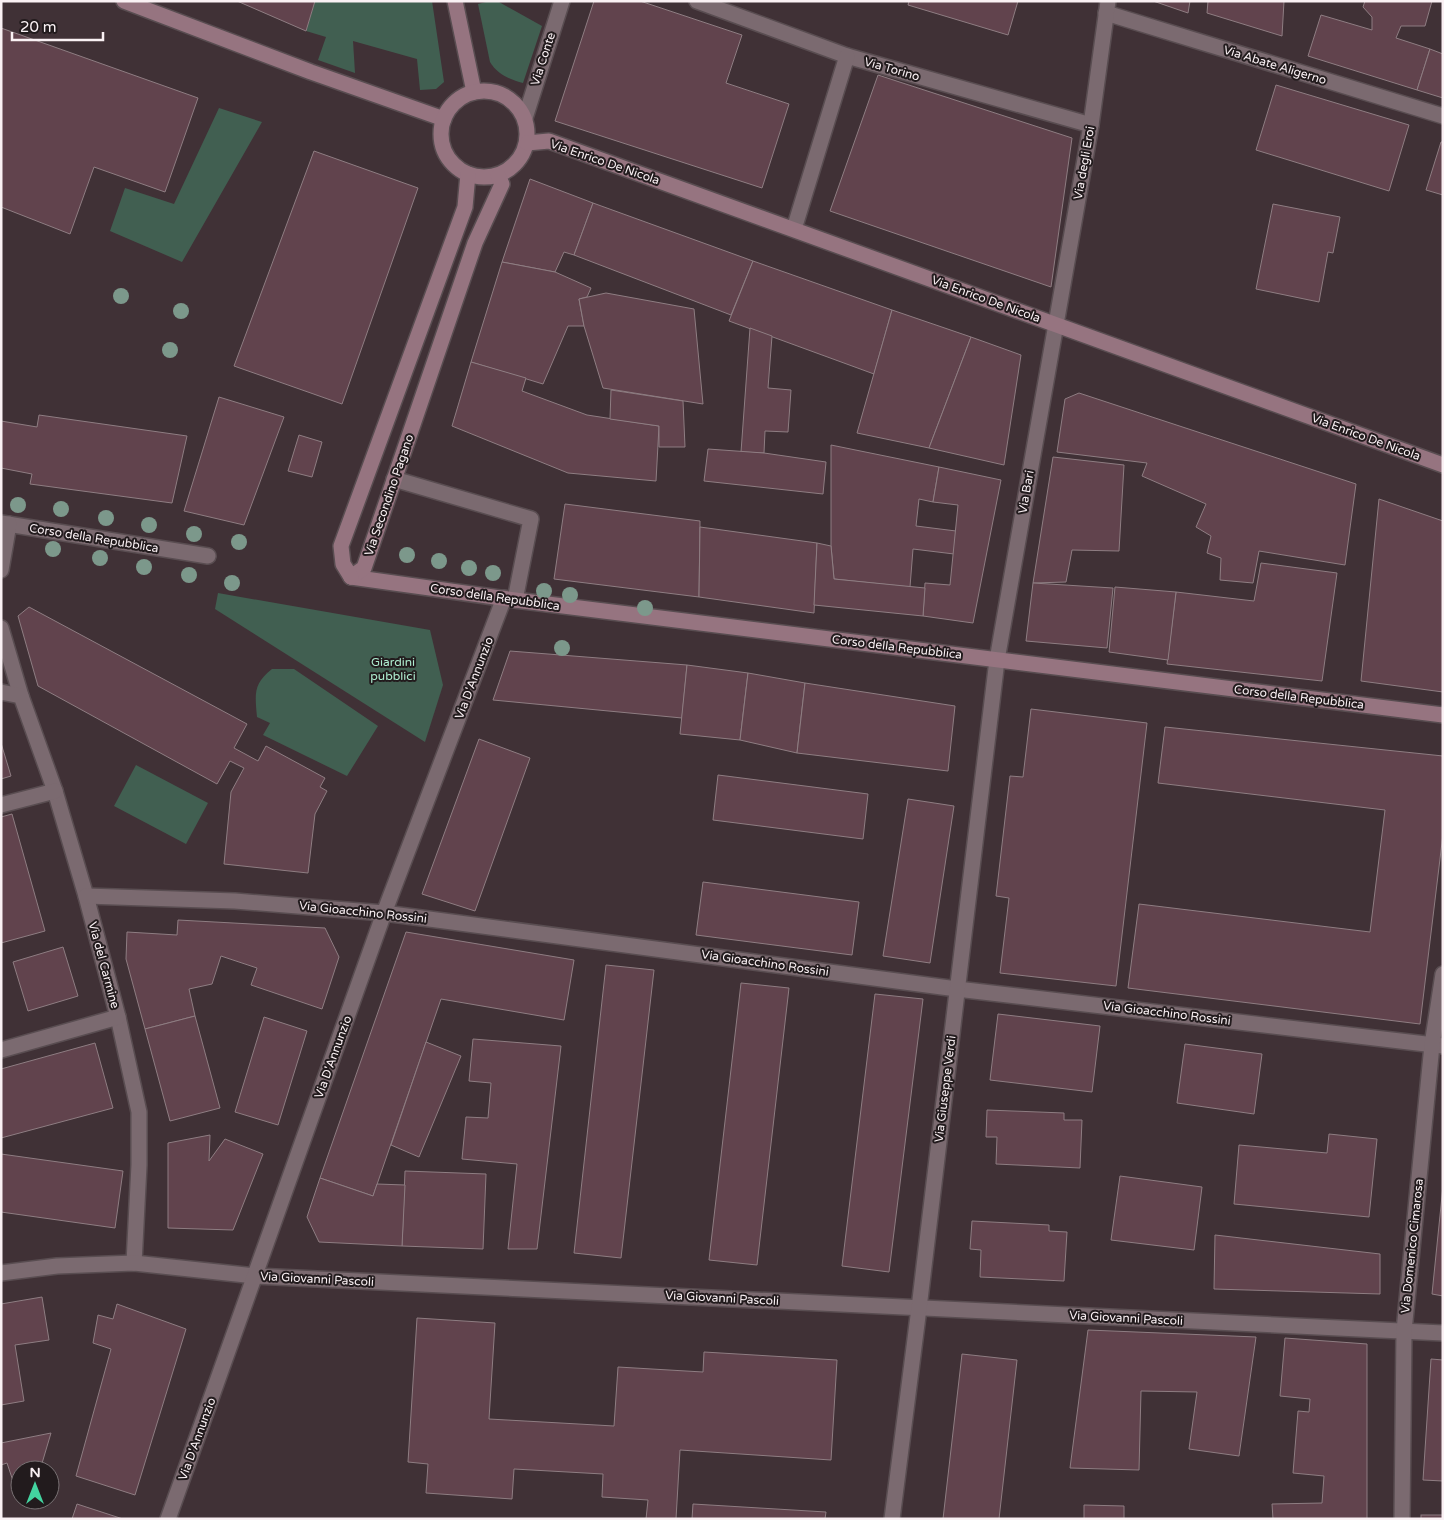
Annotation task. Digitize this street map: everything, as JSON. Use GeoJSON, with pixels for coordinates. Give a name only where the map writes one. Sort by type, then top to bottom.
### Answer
{"type":"FeatureCollection","features":[{"type":"Feature","properties":{"kind":"main road"},"geometry":{"type":"LineString","coordinates":[[124,1],[311,72],[444,119]]}},
{"type":"Feature","properties":{"kind":"main road"},"geometry":{"type":"LineString","coordinates":[[455,1],[474,92]]}},
{"type":"Feature","properties":{"kind":"main road"},"geometry":{"type":"LineString","coordinates":[[474,92],[499,93],[510,99],[525,118],[528,130],[527,143],[522,157],[511,168],[498,176],[483,178],[468,174],[457,168],[448,158],[442,146],[441,132],[448,110],[464,96],[474,92]]}},
{"type":"Feature","properties":{"kind":"main road","name":"Via Enrico De Nicola"},"geometry":{"type":"LineString","coordinates":[[527,143],[550,141],[1443,465]]}},
{"type":"Feature","properties":{"kind":"main road"},"geometry":{"type":"LineString","coordinates":[[351,577],[343,564],[341,546],[465,207],[468,174]]}},
{"type":"Feature","properties":{"kind":"main road","name":"Via Secondino Pagano"},"geometry":{"type":"LineString","coordinates":[[351,577],[364,568],[475,244],[502,184],[498,176]]}},
{"type":"Feature","properties":{"kind":"main road","name":"Corso della Repubblica"},"geometry":{"type":"LineString","coordinates":[[351,577],[509,599],[1443,716]]}},
{"type":"Feature","properties":{"kind":"street","name":"Via Conte"},"geometry":{"type":"LineString","coordinates":[[525,118],[562,1]]}},
{"type":"Feature","properties":{"kind":"street","name":"Via Torino"},"geometry":{"type":"LineString","coordinates":[[697,1],[847,56],[1091,125]]}},
{"type":"Feature","properties":{"kind":"street","name":"Via Abate Aligerno"},"geometry":{"type":"LineString","coordinates":[[1107,7],[1443,116]]}},
{"type":"Feature","properties":{"kind":"street","name":"Via degli Eroi"},"geometry":{"type":"LineString","coordinates":[[1055,324],[1091,125],[1107,7]]}},
{"type":"Feature","properties":{"kind":"street"},"geometry":{"type":"LineString","coordinates":[[794,229],[847,56]]}},
{"type":"Feature","properties":{"kind":"street","name":"Via Bari"},"geometry":{"type":"LineString","coordinates":[[997,660],[1055,324]]}},
{"type":"Feature","properties":{"kind":"street","name":"Via D'Annunzio"},"geometry":{"type":"LineString","coordinates":[[168,1519],[384,913],[509,599],[531,519],[394,479]]}},
{"type":"Feature","properties":{"kind":"street","name":"Corso della Repubblica"},"geometry":{"type":"LineString","coordinates":[[1,570],[5,523],[208,556]]}},
{"type":"Feature","properties":{"kind":"street","name":"Via del Carmine"},"geometry":{"type":"LineString","coordinates":[[1,628],[86,896],[118,1017],[139,1112],[139,1165],[134,1263]]}},
{"type":"Feature","properties":{"kind":"street","name":"Via Giuseppe Verdi"},"geometry":{"type":"LineString","coordinates":[[892,1519],[997,660]]}},
{"type":"Feature","properties":{"kind":"street"},"geometry":{"type":"LineString","coordinates":[[1,692],[21,696]]}},
{"type":"Feature","properties":{"kind":"street"},"geometry":{"type":"LineString","coordinates":[[1,805],[54,791]]}},
{"type":"Feature","properties":{"kind":"street","name":"Via Gioacchino Rossini"},"geometry":{"type":"LineString","coordinates":[[86,896],[235,901],[384,913],[957,989],[1438,1046]]}},
{"type":"Feature","properties":{"kind":"street","name":"Via Domenico Cimarosa"},"geometry":{"type":"LineString","coordinates":[[1402,1519],[1404,1332],[1438,1046],[1443,974]]}},
{"type":"Feature","properties":{"kind":"street"},"geometry":{"type":"LineString","coordinates":[[1,1050],[118,1017]]}},
{"type":"Feature","properties":{"kind":"street","name":"Via Giovanni Pascoli"},"geometry":{"type":"LineString","coordinates":[[1,1273],[57,1266],[134,1263],[255,1276],[1443,1333]]}},
{"type":"Feature","properties":{"kind":"green space"},"geometry":{"type":"Polygon","coordinates":[[[315,1],[432,1],[444,82],[436,89],[420,90],[417,59],[353,41],[355,73],[318,60],[326,37],[306,31],[315,1]]]}},
{"type":"Feature","properties":{"kind":"green space"},"geometry":{"type":"Polygon","coordinates":[[[490,1],[499,2],[542,26],[523,83],[504,76],[490,62],[478,4],[490,1]]]}},
{"type":"Feature","properties":{"kind":"green space"},"geometry":{"type":"Polygon","coordinates":[[[219,108],[262,122],[182,262],[110,231],[125,188],[174,204],[219,108]]]}},
{"type":"Feature","properties":{"kind":"green space","name":"Giardini pubblici"},"geometry":{"type":"Polygon","coordinates":[[[218,593],[430,630],[443,685],[425,742],[215,609],[218,593]]]}},
{"type":"Feature","properties":{"kind":"green space"},"geometry":{"type":"Polygon","coordinates":[[[272,669],[294,669],[378,726],[347,776],[263,735],[270,723],[257,717],[256,696],[258,685],[272,669]]]}},
{"type":"Feature","properties":{"kind":"green space"},"geometry":{"type":"Polygon","coordinates":[[[136,765],[208,803],[186,844],[114,806],[136,765]]]}},
{"type":"Feature","properties":{"kind":"building"},"geometry":{"type":"Polygon","coordinates":[[[237,1],[315,1],[306,31],[237,1]]]}},
{"type":"Feature","properties":{"kind":"building"},"geometry":{"type":"Polygon","coordinates":[[[594,1],[640,1],[742,35],[726,83],[789,104],[762,188],[555,121],[594,1]]]}},
{"type":"Feature","properties":{"kind":"building"},"geometry":{"type":"Polygon","coordinates":[[[909,1],[1018,1],[1008,35],[908,5],[909,1]]]}},
{"type":"Feature","properties":{"kind":"building"},"geometry":{"type":"Polygon","coordinates":[[[1153,1],[1190,1],[1188,13],[1153,1]]]}},
{"type":"Feature","properties":{"kind":"building"},"geometry":{"type":"Polygon","coordinates":[[[1208,1],[1284,1],[1282,36],[1207,13],[1208,1]]]}},
{"type":"Feature","properties":{"kind":"building"},"geometry":{"type":"Polygon","coordinates":[[[1365,1],[1432,1],[1425,26],[1401,26],[1396,38],[1430,49],[1417,90],[1308,56],[1321,15],[1372,30],[1372,17],[1363,7],[1365,1]]]}},
{"type":"Feature","properties":{"kind":"building"},"geometry":{"type":"Polygon","coordinates":[[[1,28],[198,98],[165,192],[94,167],[70,234],[1,207],[1,28]]]}},
{"type":"Feature","properties":{"kind":"building"},"geometry":{"type":"Polygon","coordinates":[[[1430,49],[1443,54],[1443,98],[1417,90],[1430,49]]]}},
{"type":"Feature","properties":{"kind":"building"},"geometry":{"type":"Polygon","coordinates":[[[878,75],[1072,138],[1051,287],[830,211],[878,75]]]}},
{"type":"Feature","properties":{"kind":"building"},"geometry":{"type":"Polygon","coordinates":[[[1276,85],[1409,125],[1389,191],[1256,150],[1276,85]]]}},
{"type":"Feature","properties":{"kind":"building"},"geometry":{"type":"Polygon","coordinates":[[[1441,142],[1443,142],[1443,195],[1426,190],[1441,142]]]}},
{"type":"Feature","properties":{"kind":"building"},"geometry":{"type":"Polygon","coordinates":[[[314,151],[418,188],[342,404],[234,366],[314,151]]]}},
{"type":"Feature","properties":{"kind":"building"},"geometry":{"type":"Polygon","coordinates":[[[530,179],[593,203],[574,255],[564,252],[555,272],[502,262],[530,179]]]}},
{"type":"Feature","properties":{"kind":"building"},"geometry":{"type":"Polygon","coordinates":[[[593,203],[753,261],[731,315],[574,255],[593,203]]]}},
{"type":"Feature","properties":{"kind":"building"},"geometry":{"type":"Polygon","coordinates":[[[1273,204],[1340,217],[1333,253],[1328,252],[1319,302],[1256,289],[1273,204]]]}},
{"type":"Feature","properties":{"kind":"building"},"geometry":{"type":"Polygon","coordinates":[[[753,261],[892,310],[874,374],[729,321],[753,261]]]}},
{"type":"Feature","properties":{"kind":"building"},"geometry":{"type":"Polygon","coordinates":[[[502,262],[555,272],[591,288],[587,297],[579,299],[584,326],[568,326],[543,384],[471,362],[502,262]]]}},
{"type":"Feature","properties":{"kind":"building"},"geometry":{"type":"Polygon","coordinates":[[[606,293],[694,309],[703,404],[603,388],[584,326],[579,299],[606,293]]]}},
{"type":"Feature","properties":{"kind":"building"},"geometry":{"type":"Polygon","coordinates":[[[892,310],[971,337],[929,448],[857,433],[892,310]]]}},
{"type":"Feature","properties":{"kind":"building"},"geometry":{"type":"Polygon","coordinates":[[[750,328],[772,336],[768,388],[791,390],[788,432],[765,431],[764,453],[741,452],[750,328]]]}},
{"type":"Feature","properties":{"kind":"building"},"geometry":{"type":"Polygon","coordinates":[[[971,337],[1021,355],[1004,465],[929,448],[971,337]]]}},
{"type":"Feature","properties":{"kind":"building"},"geometry":{"type":"Polygon","coordinates":[[[471,362],[526,378],[522,391],[587,415],[659,426],[656,481],[568,473],[452,426],[471,362]]]}},
{"type":"Feature","properties":{"kind":"building"},"geometry":{"type":"Polygon","coordinates":[[[611,390],[683,401],[685,447],[659,447],[659,426],[610,419],[611,390]]]}},
{"type":"Feature","properties":{"kind":"building"},"geometry":{"type":"Polygon","coordinates":[[[1079,393],[1356,484],[1345,565],[1259,551],[1253,583],[1220,580],[1221,558],[1207,553],[1211,536],[1196,527],[1206,504],[1142,476],[1147,463],[1057,452],[1065,399],[1079,393]]]}},
{"type":"Feature","properties":{"kind":"building"},"geometry":{"type":"Polygon","coordinates":[[[219,397],[284,417],[244,525],[184,511],[219,397]]]}},
{"type":"Feature","properties":{"kind":"building"},"geometry":{"type":"Polygon","coordinates":[[[39,415],[187,436],[172,503],[30,484],[32,474],[1,468],[1,421],[37,427],[39,415]]]}},
{"type":"Feature","properties":{"kind":"building"},"geometry":{"type":"Polygon","coordinates":[[[299,435],[322,442],[312,477],[288,471],[299,435]]]}},
{"type":"Feature","properties":{"kind":"building"},"geometry":{"type":"Polygon","coordinates":[[[831,445],[939,467],[933,502],[919,499],[916,526],[956,531],[954,554],[913,549],[910,587],[834,579],[831,546],[831,445]]]}},
{"type":"Feature","properties":{"kind":"building"},"geometry":{"type":"Polygon","coordinates":[[[708,449],[764,453],[826,462],[823,494],[704,481],[708,449]]]}},
{"type":"Feature","properties":{"kind":"building"},"geometry":{"type":"Polygon","coordinates":[[[1053,457],[1124,465],[1119,551],[1072,550],[1066,582],[1033,583],[1053,457]]]}},
{"type":"Feature","properties":{"kind":"building"},"geometry":{"type":"Polygon","coordinates":[[[939,467],[1001,480],[973,623],[923,616],[925,583],[950,585],[958,505],[933,502],[939,467]]]}},
{"type":"Feature","properties":{"kind":"building"},"geometry":{"type":"Polygon","coordinates":[[[1379,499],[1443,521],[1443,692],[1361,681],[1379,499]]]}},
{"type":"Feature","properties":{"kind":"building"},"geometry":{"type":"Polygon","coordinates":[[[565,504],[700,521],[699,597],[554,579],[565,504]]]}},
{"type":"Feature","properties":{"kind":"building"},"geometry":{"type":"Polygon","coordinates":[[[700,527],[817,543],[814,613],[699,597],[700,527]]]}},
{"type":"Feature","properties":{"kind":"building"},"geometry":{"type":"Polygon","coordinates":[[[817,543],[831,546],[834,579],[925,588],[923,616],[814,605],[817,543]]]}},
{"type":"Feature","properties":{"kind":"building"},"geometry":{"type":"Polygon","coordinates":[[[1261,563],[1337,573],[1322,681],[1167,664],[1176,592],[1254,601],[1261,563]]]}},
{"type":"Feature","properties":{"kind":"building"},"geometry":{"type":"Polygon","coordinates":[[[1033,583],[1113,588],[1107,648],[1026,641],[1033,583]]]}},
{"type":"Feature","properties":{"kind":"building"},"geometry":{"type":"Polygon","coordinates":[[[1115,587],[1176,592],[1168,660],[1109,652],[1115,587]]]}},
{"type":"Feature","properties":{"kind":"building"},"geometry":{"type":"Polygon","coordinates":[[[29,607],[247,724],[234,748],[258,761],[266,746],[325,778],[320,787],[327,791],[315,814],[308,873],[224,864],[231,792],[244,768],[230,761],[217,784],[38,686],[18,616],[29,607]]]}},
{"type":"Feature","properties":{"kind":"building"},"geometry":{"type":"Polygon","coordinates":[[[510,651],[687,665],[682,718],[493,700],[510,651]]]}},
{"type":"Feature","properties":{"kind":"building"},"geometry":{"type":"Polygon","coordinates":[[[687,665],[748,673],[740,740],[680,734],[687,665]]]}},
{"type":"Feature","properties":{"kind":"building"},"geometry":{"type":"Polygon","coordinates":[[[748,673],[805,683],[797,753],[740,740],[748,673]]]}},
{"type":"Feature","properties":{"kind":"building"},"geometry":{"type":"Polygon","coordinates":[[[805,683],[955,706],[948,771],[797,753],[805,683]]]}},
{"type":"Feature","properties":{"kind":"building"},"geometry":{"type":"Polygon","coordinates":[[[1031,709],[1147,723],[1116,986],[1000,973],[1009,898],[996,896],[1010,776],[1023,777],[1031,709]]]}},
{"type":"Feature","properties":{"kind":"building"},"geometry":{"type":"Polygon","coordinates":[[[1165,727],[1443,756],[1443,834],[1420,1024],[1128,988],[1139,904],[1370,932],[1385,810],[1158,783],[1165,727]]]}},
{"type":"Feature","properties":{"kind":"building"},"geometry":{"type":"Polygon","coordinates":[[[479,739],[530,758],[475,911],[422,894],[479,739]]]}},
{"type":"Feature","properties":{"kind":"building"},"geometry":{"type":"Polygon","coordinates":[[[1,743],[11,776],[1,779],[1,743]]]}},
{"type":"Feature","properties":{"kind":"building"},"geometry":{"type":"Polygon","coordinates":[[[718,775],[868,794],[863,839],[713,820],[718,775]]]}},
{"type":"Feature","properties":{"kind":"building"},"geometry":{"type":"Polygon","coordinates":[[[908,799],[954,806],[930,963],[883,956],[908,799]]]}},
{"type":"Feature","properties":{"kind":"building"},"geometry":{"type":"Polygon","coordinates":[[[12,814],[45,931],[1,943],[1,817],[12,814]]]}},
{"type":"Feature","properties":{"kind":"building"},"geometry":{"type":"Polygon","coordinates":[[[703,882],[859,902],[852,955],[696,935],[703,882]]]}},
{"type":"Feature","properties":{"kind":"building"},"geometry":{"type":"Polygon","coordinates":[[[178,920],[325,928],[339,957],[322,1009],[251,985],[257,968],[221,956],[212,984],[189,989],[195,1016],[145,1029],[126,959],[127,932],[177,935],[178,920]]]}},
{"type":"Feature","properties":{"kind":"building"},"geometry":{"type":"Polygon","coordinates":[[[406,932],[574,960],[564,1020],[441,999],[373,1196],[320,1178],[406,932]]]}},
{"type":"Feature","properties":{"kind":"building"},"geometry":{"type":"Polygon","coordinates":[[[63,947],[78,996],[28,1011],[13,962],[63,947]]]}},
{"type":"Feature","properties":{"kind":"building"},"geometry":{"type":"Polygon","coordinates":[[[606,965],[654,970],[621,1258],[574,1253],[606,965]]]}},
{"type":"Feature","properties":{"kind":"building"},"geometry":{"type":"Polygon","coordinates":[[[741,983],[789,988],[757,1265],[709,1260],[741,983]]]}},
{"type":"Feature","properties":{"kind":"building"},"geometry":{"type":"Polygon","coordinates":[[[875,994],[923,999],[889,1272],[842,1266],[875,994]]]}},
{"type":"Feature","properties":{"kind":"building"},"geometry":{"type":"Polygon","coordinates":[[[998,1014],[1100,1026],[1092,1092],[990,1080],[998,1014]]]}},
{"type":"Feature","properties":{"kind":"building"},"geometry":{"type":"Polygon","coordinates":[[[195,1016],[220,1108],[170,1121],[145,1029],[195,1016]]]}},
{"type":"Feature","properties":{"kind":"building"},"geometry":{"type":"Polygon","coordinates":[[[264,1017],[307,1031],[278,1125],[235,1112],[264,1017]]]}},
{"type":"Feature","properties":{"kind":"building"},"geometry":{"type":"Polygon","coordinates":[[[473,1039],[561,1046],[537,1249],[508,1249],[517,1164],[462,1159],[466,1117],[488,1118],[491,1083],[469,1081],[473,1039]]]}},
{"type":"Feature","properties":{"kind":"building"},"geometry":{"type":"Polygon","coordinates":[[[426,1042],[461,1056],[419,1157],[391,1145],[426,1042]]]}},
{"type":"Feature","properties":{"kind":"building"},"geometry":{"type":"Polygon","coordinates":[[[95,1043],[113,1108],[1,1138],[1,1069],[95,1043]]]}},
{"type":"Feature","properties":{"kind":"building"},"geometry":{"type":"Polygon","coordinates":[[[1185,1044],[1262,1054],[1254,1114],[1177,1103],[1185,1044]]]}},
{"type":"Feature","properties":{"kind":"building"},"geometry":{"type":"Polygon","coordinates":[[[987,1110],[1064,1113],[1064,1120],[1082,1120],[1080,1168],[996,1164],[997,1137],[986,1137],[987,1110]]]}},
{"type":"Feature","properties":{"kind":"building"},"geometry":{"type":"Polygon","coordinates":[[[1329,1134],[1377,1139],[1369,1217],[1234,1204],[1239,1145],[1327,1153],[1329,1134]]]}},
{"type":"Feature","properties":{"kind":"building"},"geometry":{"type":"Polygon","coordinates":[[[210,1135],[209,1161],[225,1139],[263,1154],[233,1230],[168,1228],[168,1143],[210,1135]]]}},
{"type":"Feature","properties":{"kind":"building"},"geometry":{"type":"Polygon","coordinates":[[[1,1154],[123,1171],[115,1228],[1,1212],[1,1154]]]}},
{"type":"Feature","properties":{"kind":"building"},"geometry":{"type":"Polygon","coordinates":[[[405,1171],[486,1174],[483,1249],[402,1246],[405,1171]]]}},
{"type":"Feature","properties":{"kind":"building"},"geometry":{"type":"Polygon","coordinates":[[[1120,1176],[1202,1187],[1194,1250],[1111,1240],[1120,1176]]]}},
{"type":"Feature","properties":{"kind":"building"},"geometry":{"type":"Polygon","coordinates":[[[320,1178],[373,1196],[377,1184],[405,1185],[402,1246],[319,1242],[307,1217],[320,1178]]]}},
{"type":"Feature","properties":{"kind":"building"},"geometry":{"type":"Polygon","coordinates":[[[1443,1186],[1443,1296],[1432,1294],[1443,1186]]]}},
{"type":"Feature","properties":{"kind":"building"},"geometry":{"type":"Polygon","coordinates":[[[972,1221],[1049,1225],[1049,1231],[1067,1232],[1064,1281],[980,1277],[981,1250],[970,1249],[972,1221]]]}},
{"type":"Feature","properties":{"kind":"building"},"geometry":{"type":"Polygon","coordinates":[[[1215,1235],[1380,1254],[1380,1294],[1214,1289],[1215,1235]]]}},
{"type":"Feature","properties":{"kind":"building"},"geometry":{"type":"Polygon","coordinates":[[[42,1297],[49,1340],[15,1345],[24,1401],[1,1405],[1,1304],[42,1297]]]}},
{"type":"Feature","properties":{"kind":"building"},"geometry":{"type":"Polygon","coordinates":[[[117,1304],[186,1329],[135,1495],[76,1476],[111,1349],[93,1343],[98,1315],[113,1319],[117,1304]]]}},
{"type":"Feature","properties":{"kind":"building"},"geometry":{"type":"Polygon","coordinates":[[[417,1318],[495,1323],[489,1419],[614,1426],[618,1367],[703,1372],[704,1352],[837,1360],[831,1460],[680,1450],[676,1519],[646,1519],[648,1500],[602,1497],[603,1474],[514,1469],[512,1499],[426,1493],[428,1464],[408,1462],[417,1318]]]}},
{"type":"Feature","properties":{"kind":"building"},"geometry":{"type":"Polygon","coordinates":[[[1088,1330],[1256,1337],[1239,1456],[1189,1449],[1197,1392],[1141,1391],[1139,1470],[1070,1468],[1088,1330]]]}},
{"type":"Feature","properties":{"kind":"building"},"geometry":{"type":"Polygon","coordinates":[[[1285,1338],[1367,1344],[1367,1519],[1273,1519],[1272,1504],[1322,1503],[1324,1476],[1293,1473],[1298,1411],[1309,1412],[1310,1399],[1280,1396],[1285,1338]]]}},
{"type":"Feature","properties":{"kind":"building"},"geometry":{"type":"Polygon","coordinates":[[[962,1354],[1017,1360],[999,1519],[943,1519],[962,1354]]]}},
{"type":"Feature","properties":{"kind":"building"},"geometry":{"type":"Polygon","coordinates":[[[1431,1359],[1443,1360],[1443,1481],[1423,1480],[1431,1359]]]}},
{"type":"Feature","properties":{"kind":"building"},"geometry":{"type":"Polygon","coordinates":[[[51,1433],[43,1460],[10,1460],[10,1472],[7,1463],[1,1465],[1,1443],[51,1433]]]}},
{"type":"Feature","properties":{"kind":"building"},"geometry":{"type":"Polygon","coordinates":[[[77,1504],[123,1519],[72,1519],[77,1504]]]}},
{"type":"Feature","properties":{"kind":"building"},"geometry":{"type":"Polygon","coordinates":[[[693,1504],[826,1512],[825,1519],[692,1519],[693,1504]]]}},
{"type":"Feature","properties":{"kind":"building"},"geometry":{"type":"Polygon","coordinates":[[[1084,1505],[1124,1506],[1124,1519],[1084,1519],[1084,1505]]]}},
{"type":"Feature","properties":{"kind":"building"},"geometry":{"type":"Polygon","coordinates":[[[1421,1515],[1443,1515],[1443,1519],[1421,1519],[1421,1515]]]}}]}
